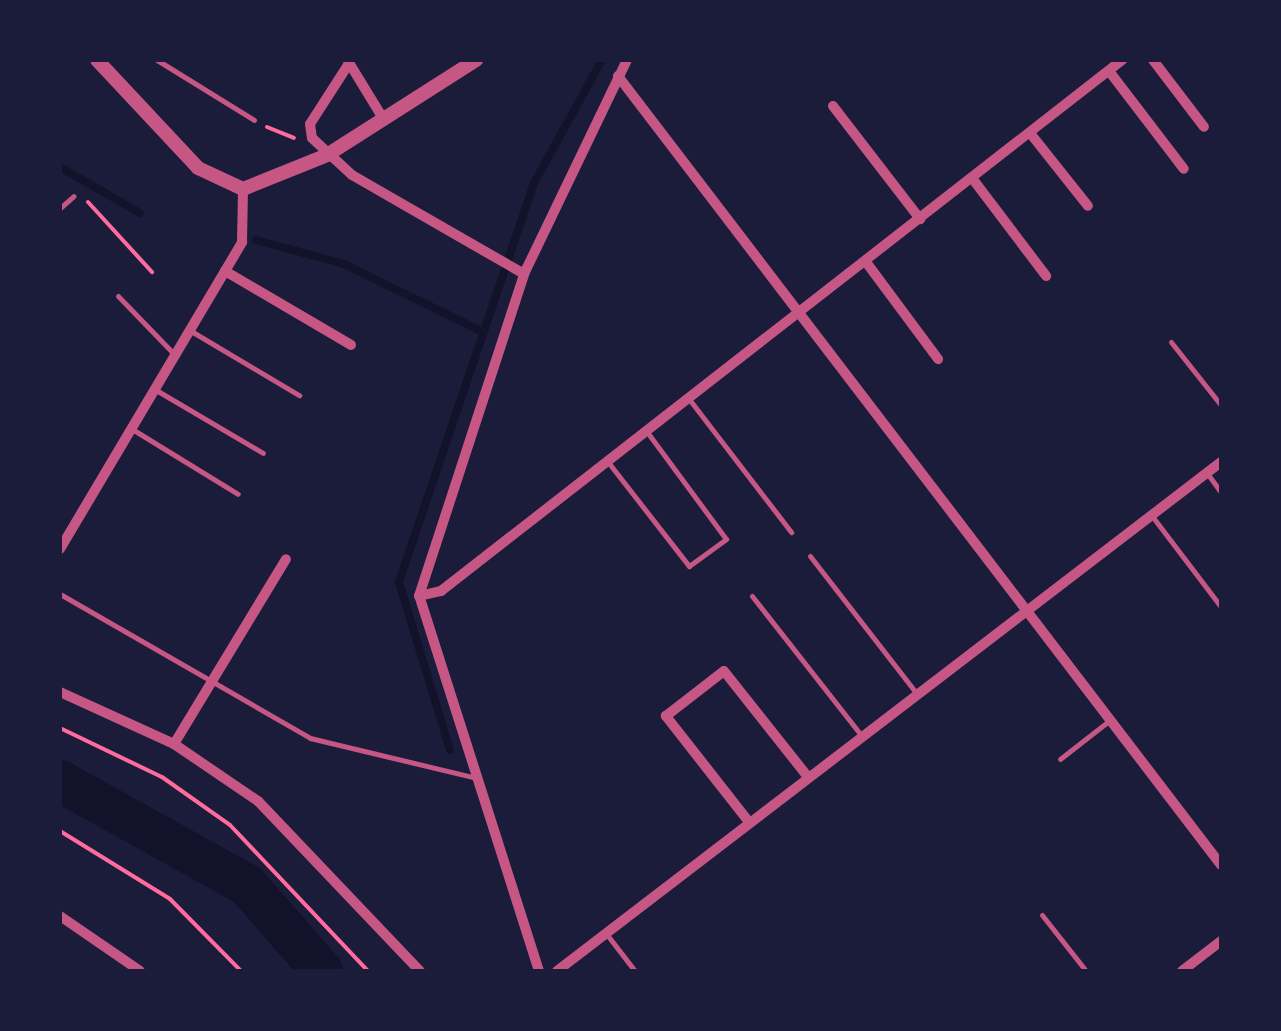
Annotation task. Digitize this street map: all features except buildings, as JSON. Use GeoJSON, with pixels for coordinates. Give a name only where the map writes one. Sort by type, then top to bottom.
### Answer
{"type":"FeatureCollection","features":[{"type":"Feature","properties":{"kind":"street"},"geometry":{"type":"LineString","coordinates":[[98,60],[198,168],[244,189],[327,155],[476,60]]}},
{"type":"Feature","properties":{"kind":"street"},"geometry":{"type":"LineString","coordinates":[[539,971],[419,596],[524,274],[628,60]]}},
{"type":"Feature","properties":{"kind":"street"},"geometry":{"type":"LineString","coordinates":[[419,596],[441,590],[1122,60]]}},
{"type":"Feature","properties":{"kind":"street"},"geometry":{"type":"LineString","coordinates":[[1153,60],[1204,127]]}},
{"type":"Feature","properties":{"kind":"street"},"geometry":{"type":"LineString","coordinates":[[384,120],[348,62],[308,130],[327,155],[524,274]]}},
{"type":"Feature","properties":{"kind":"street"},"geometry":{"type":"LineString","coordinates":[[1109,71],[1184,169]]}},
{"type":"Feature","properties":{"kind":"street"},"geometry":{"type":"LineString","coordinates":[[618,76],[1221,865]]}},
{"type":"Feature","properties":{"kind":"street"},"geometry":{"type":"LineString","coordinates":[[833,106],[920,220]]}},
{"type":"Feature","properties":{"kind":"street"},"geometry":{"type":"LineString","coordinates":[[1030,132],[1088,206]]}},
{"type":"Feature","properties":{"kind":"street"},"geometry":{"type":"LineString","coordinates":[[972,178],[1046,276]]}},
{"type":"Feature","properties":{"kind":"street"},"geometry":{"type":"LineString","coordinates":[[60,549],[242,242],[244,189]]}},
{"type":"Feature","properties":{"kind":"street"},"geometry":{"type":"LineString","coordinates":[[866,262],[938,359]]}},
{"type":"Feature","properties":{"kind":"street"},"geometry":{"type":"LineString","coordinates":[[225,271],[351,344]]}},
{"type":"Feature","properties":{"kind":"street"},"geometry":{"type":"LineString","coordinates":[[557,971],[1221,462]]}},
{"type":"Feature","properties":{"kind":"street"},"geometry":{"type":"LineString","coordinates":[[174,744],[286,559]]}},
{"type":"Feature","properties":{"kind":"street"},"geometry":{"type":"LineString","coordinates":[[749,822],[666,716],[724,671],[808,776]]}},
{"type":"Feature","properties":{"kind":"street"},"geometry":{"type":"LineString","coordinates":[[60,692],[174,744],[302,841],[420,971]]}},
{"type":"Feature","properties":{"kind":"street"},"geometry":{"type":"LineString","coordinates":[[60,916],[137,970]]}},
{"type":"Feature","properties":{"kind":"street"},"geometry":{"type":"LineString","coordinates":[[1182,971],[1221,941]]}},
{"type":"Feature","properties":{"kind":"lane"},"geometry":{"type":"LineString","coordinates":[[158,60],[254,120]]}},
{"type":"Feature","properties":{"kind":"lane"},"geometry":{"type":"LineString","coordinates":[[60,208],[74,196]]}},
{"type":"Feature","properties":{"kind":"lane"},"geometry":{"type":"LineString","coordinates":[[118,296],[177,356]]}},
{"type":"Feature","properties":{"kind":"lane"},"geometry":{"type":"LineString","coordinates":[[191,331],[299,396]]}},
{"type":"Feature","properties":{"kind":"lane"},"geometry":{"type":"LineString","coordinates":[[1171,342],[1221,406]]}},
{"type":"Feature","properties":{"kind":"lane"},"geometry":{"type":"LineString","coordinates":[[156,390],[263,453]]}},
{"type":"Feature","properties":{"kind":"lane"},"geometry":{"type":"LineString","coordinates":[[689,399],[791,532]]}},
{"type":"Feature","properties":{"kind":"lane"},"geometry":{"type":"LineString","coordinates":[[132,429],[238,494]]}},
{"type":"Feature","properties":{"kind":"lane"},"geometry":{"type":"LineString","coordinates":[[608,462],[689,566],[726,539],[647,432]]}},
{"type":"Feature","properties":{"kind":"lane"},"geometry":{"type":"LineString","coordinates":[[1207,474],[1221,492]]}},
{"type":"Feature","properties":{"kind":"lane"},"geometry":{"type":"LineString","coordinates":[[1152,516],[1221,607]]}},
{"type":"Feature","properties":{"kind":"lane"},"geometry":{"type":"LineString","coordinates":[[810,556],[918,694]]}},
{"type":"Feature","properties":{"kind":"lane"},"geometry":{"type":"LineString","coordinates":[[60,594],[310,738],[476,778]]}},
{"type":"Feature","properties":{"kind":"lane"},"geometry":{"type":"LineString","coordinates":[[752,596],[861,735]]}},
{"type":"Feature","properties":{"kind":"lane"},"geometry":{"type":"LineString","coordinates":[[1060,759],[1110,720]]}},
{"type":"Feature","properties":{"kind":"lane"},"geometry":{"type":"LineString","coordinates":[[1042,915],[1086,971]]}},
{"type":"Feature","properties":{"kind":"lane"},"geometry":{"type":"LineString","coordinates":[[606,933],[635,971]]}},
{"type":"Feature","properties":{"kind":"path"},"geometry":{"type":"LineString","coordinates":[[254,120],[286,138],[308,130]]}},
{"type":"Feature","properties":{"kind":"path"},"geometry":{"type":"LineString","coordinates":[[74,196],[152,272]]}},
{"type":"Feature","properties":{"kind":"path"},"geometry":{"type":"LineString","coordinates":[[60,728],[162,777],[230,826],[368,971]]}},
{"type":"Feature","properties":{"kind":"path"},"geometry":{"type":"LineString","coordinates":[[60,830],[170,899],[241,971]]}},
{"type":"Feature","properties":{"kind":"waterway"},"geometry":{"type":"LineString","coordinates":[[450,750],[399,582],[534,183],[602,60]]}},
{"type":"Feature","properties":{"kind":"waterway"},"geometry":{"type":"LineString","coordinates":[[60,167],[140,213]]}},
{"type":"Feature","properties":{"kind":"waterway"},"geometry":{"type":"LineString","coordinates":[[256,240],[344,264],[483,332]]}},
{"type":"Feature","properties":{"kind":"waterway"},"geometry":{"type":"LineString","coordinates":[[60,781],[247,885],[322,971]]}}]}
